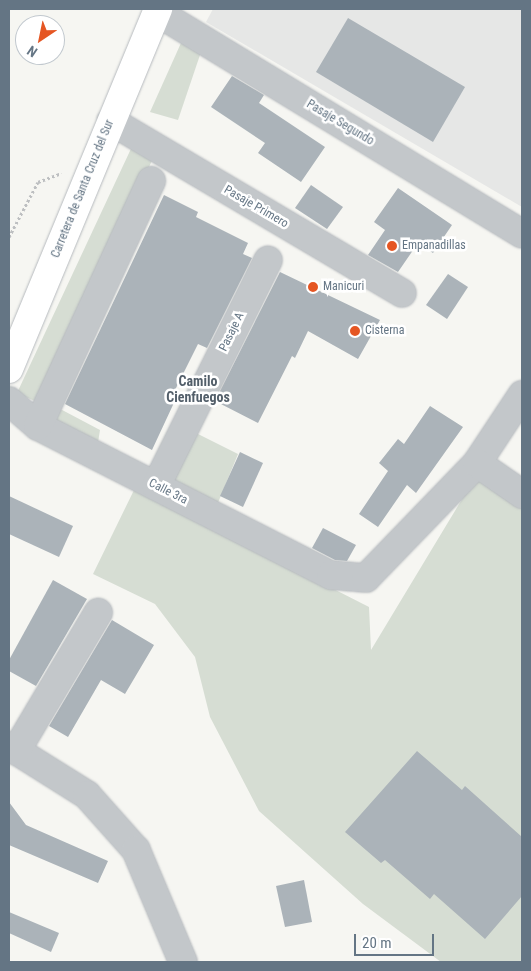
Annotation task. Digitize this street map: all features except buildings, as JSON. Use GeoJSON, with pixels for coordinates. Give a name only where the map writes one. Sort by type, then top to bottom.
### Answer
{"type":"FeatureCollection","features":[{"type":"Feature","properties":{"kind":"main road","name":"Carretera de Santa Cruz del Sur"},"geometry":{"type":"LineString","coordinates":[[9,369],[158,10]]}},
{"type":"Feature","properties":{"kind":"street","name":"Pasaje Segundo"},"geometry":{"type":"LineString","coordinates":[[158,10],[522,234]]}},
{"type":"Feature","properties":{"kind":"street","name":"Pasaje Primero"},"geometry":{"type":"LineString","coordinates":[[111,120],[402,293]]}},
{"type":"Feature","properties":{"kind":"street"},"geometry":{"type":"LineString","coordinates":[[38,426],[151,181]]}},
{"type":"Feature","properties":{"kind":"street","name":"Pasaje A"},"geometry":{"type":"LineString","coordinates":[[156,486],[268,260]]}},
{"type":"Feature","properties":{"kind":"street"},"geometry":{"type":"LineString","coordinates":[[522,395],[477,464],[522,494]]}},
{"type":"Feature","properties":{"kind":"street","name":"Calle 3ra"},"geometry":{"type":"LineString","coordinates":[[9,401],[38,426],[332,575],[366,578],[477,464]]}},
{"type":"Feature","properties":{"kind":"street"},"geometry":{"type":"LineString","coordinates":[[98,612],[12,749],[86,795],[136,850],[182,962]]}},
{"type":"Feature","properties":{"kind":"path"},"geometry":{"type":"LineString","coordinates":[[9,237],[38,182]]}},
{"type":"Feature","properties":{"kind":"shaded area"},"geometry":{"type":"Polygon","coordinates":[[[213,9],[522,9],[522,207],[206,22],[213,9]]]}},
{"type":"Feature","properties":{"kind":"shaded area"},"geometry":{"type":"Polygon","coordinates":[[[181,43],[202,49],[178,120],[150,112],[181,43]]]}},
{"type":"Feature","properties":{"kind":"shaded area"},"geometry":{"type":"Polygon","coordinates":[[[136,138],[156,152],[39,403],[17,393],[136,138]]]}},
{"type":"Feature","properties":{"kind":"shaded area"},"geometry":{"type":"Polygon","coordinates":[[[47,402],[100,430],[96,455],[38,426],[47,402]]]}},
{"type":"Feature","properties":{"kind":"shaded area"},"geometry":{"type":"Polygon","coordinates":[[[184,427],[238,454],[213,515],[156,486],[184,427]]]}},
{"type":"Feature","properties":{"kind":"shaded area"},"geometry":{"type":"Polygon","coordinates":[[[476,476],[522,505],[522,962],[441,962],[363,904],[259,811],[210,717],[195,657],[155,604],[93,574],[135,488],[369,607],[371,650],[476,476]]]}},
{"type":"Feature","properties":{"kind":"place","name":"Empanadillas"},"geometry":{"type":"Point","coordinates":[392,246]}},
{"type":"Feature","properties":{"kind":"place","name":"Manicuri"},"geometry":{"type":"Point","coordinates":[313,287]}},
{"type":"Feature","properties":{"kind":"place","name":"Cisterna"},"geometry":{"type":"Point","coordinates":[355,331]}},
{"type":"Feature","properties":{"kind":"district","name":"Camilo Cienfuegos"},"geometry":{"type":"Point","coordinates":[198,390]}}]}
